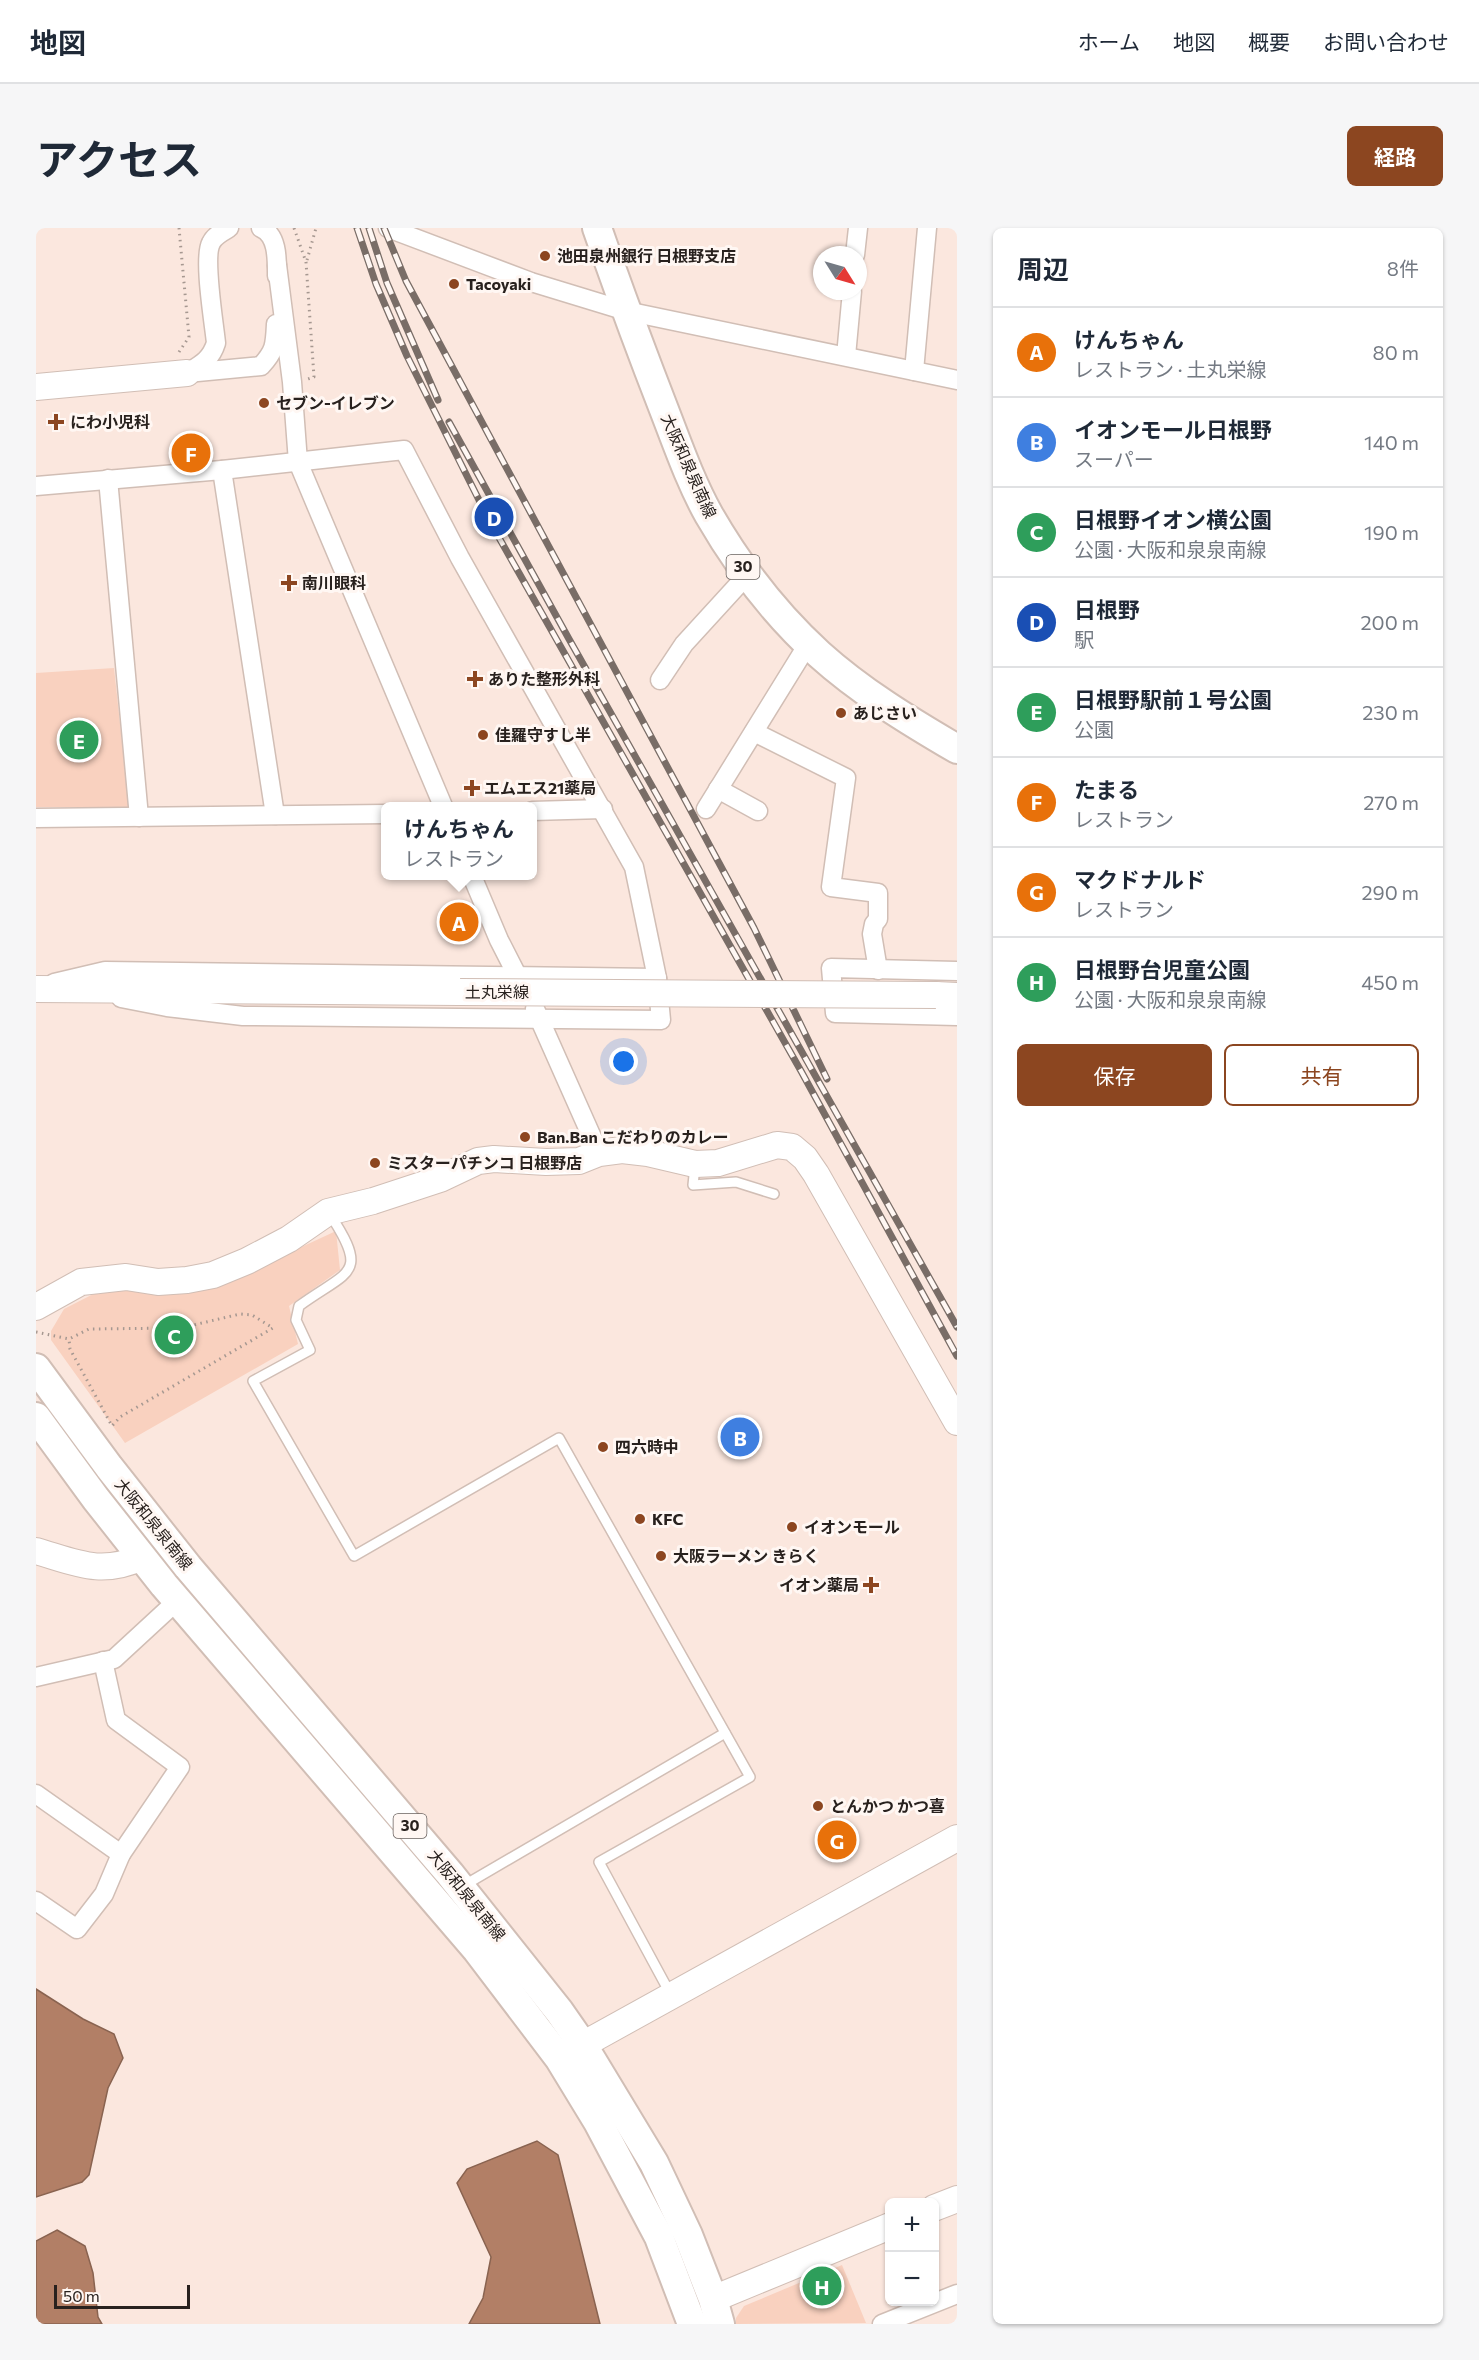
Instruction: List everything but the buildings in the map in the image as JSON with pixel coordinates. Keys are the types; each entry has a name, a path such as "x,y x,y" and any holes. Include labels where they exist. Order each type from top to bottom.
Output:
{"main road":[{"name":"大阪和泉泉南線","path":"597,228 626,311 694,485 708,514 747,574 808,644 889,707 957,749"},
{"name":"大阪和泉泉南線","path":"36,1368 109,1467 188,1567 514,1952 571,2051 598,2121 660,2237 692,2324"},
{"name":"大阪和泉泉南線","path":"36,1417 96,1499 178,1600 477,1950 571,2051 654,2163 687,2235 716,2312"}],"street":[{"path":"36,387 206,362 213,354 216,343 208,263 210,244 218,234 229,228"},
{"path":"261,228 267,231 274,244 292,382 298,462 441,802"},
{"path":"388,228 531,282 626,311 957,380"},
{"path":"856,246 858,228"},
{"path":"914,370 927,228"},
{"path":"180,367 261,366 272,355 275,347 277,266"},
{"path":"846,356 851,300"},
{"path":"216,343 223,352 234,358 250,359 272,355"},
{"path":"36,486 222,470 405,450 460,558 634,867 657,978 661,1020 243,1016 167,1007 74,990"},
{"path":"222,470 275,815"},
{"path":"108,479 139,817"},
{"path":"660,680 684,644 747,574"},
{"path":"706,809 808,644"},
{"path":"754,732 846,777 831,887 878,893 878,919 874,924 872,934 878,970"},
{"path":"718,789 758,811"},
{"path":"537,811 603,809"},
{"path":"36,818 381,814"},
{"path":"474,880 599,1153"},
{"path":"957,971 831,968 835,1013 957,1016"},
{"path":"36,989 105,971 657,978"},
{"name":"土丸栄線","path":"36,989 946,996"},
{"path":"36,1306 81,1282 126,1277 158,1282 213,1275 247,1261 289,1239 328,1212 373,1201 440,1179 478,1161 494,1159 579,1161 599,1153 622,1150 695,1164 718,1163 777,1145 792,1147 805,1158 851,1233 957,1422"},
{"path":"36,1551 81,1564 107,1568 124,1565 142,1557"},
{"path":"36,1677 114,1659 178,1600"},
{"path":"36,1901 77,1929 104,1894 121,1854 180,1767 116,1719 103,1661"},
{"path":"36,1794 121,1854"},
{"path":"571,2051 957,1838"},
{"path":"939,2206 957,2199"},
{"path":"716,2312 885,2228"},
{"path":"882,2324 944,2293"}],"lane":[{"path":"695,1164 693,1185 736,1182 774,1194"},
{"path":"328,1212 346,1238 351,1254 351,1267 339,1282 299,1306 296,1320 310,1350 253,1381 354,1556 559,1438 750,1777 599,1862 671,1995"},
{"path":"461,1887 725,1733"}],"path":[{"path":"179,228 189,337 180,367"},
{"path":"294,228 306,262 314,377 306,379"},
{"path":"306,262 316,228"},
{"path":"36,1332 69,1339 89,1329 182,1328 240,1314 252,1315 273,1328 120,1417 112,1426 70,1349 69,1339"}],"shaded area":[{"path":"114,668 129,807 36,807 36,673"},
{"path":"336,1231 340,1270 289,1306 298,1344 125,1443 51,1340 51,1331 64,1309 113,1284 224,1283"},
{"path":"36,1989 83,2019 114,2034 123,2058 108,2088 89,2175 82,2182 36,2197"},
{"path":"537,2141 558,2155 600,2324 469,2324 483,2298 491,2257 457,2183 467,2169"},
{"path":"57,2230 85,2246 93,2273 98,2317 102,2324 36,2324 36,2241"},
{"path":"842,2265 866,2323 736,2324 736,2318 744,2306"}],"railway":[{"path":"357,228 376,284 407,356 489,520 801,1071 957,1356"},
{"path":"369,228 387,283 438,400"},
{"path":"384,228 406,281 754,928 827,1079"},
{"path":"449,422 957,1327"}],"place":[{"name":"池田泉州銀行 日根野支店","path":"545,256"},
{"name":"Tacoyaki","path":"454,284"},
{"name":"セブン-イレブン","path":"264,403"},
{"name":"にわ小児科","path":"56,422"},
{"name":"たまる","path":"191,453"},
{"name":"日根野","path":"494,517"},
{"name":"南川眼科","path":"289,583"},
{"name":"ありた整形外科","path":"475,679"},
{"name":"あじさい","path":"841,713"},
{"name":"佳羅守すし半","path":"483,735"},
{"name":"日根野駅前１号公園","path":"79,740"},
{"name":"エムエス21薬局","path":"472,788"},
{"name":"けんちゃん","path":"459,922"},
{"name":"Ban.Ban こだわりのカレー","path":"525,1137"},
{"name":"ミスターパチンコ 日根野店","path":"375,1163"},
{"name":"日根野イオン横公園","path":"174,1335"},
{"name":"イオンモール日根野","path":"740,1437"},
{"name":"四六時中","path":"603,1447"},
{"name":"KFC","path":"640,1519"},
{"name":"イオンモール","path":"792,1527"},
{"name":"大阪ラーメン きらく","path":"661,1556"},
{"name":"イオン薬局","path":"871,1585"},
{"name":"とんかつ かつ喜","path":"818,1806"},
{"name":"マクドナルド","path":"837,1840"},
{"name":"日根野台児童公園","path":"822,2286"}]}
